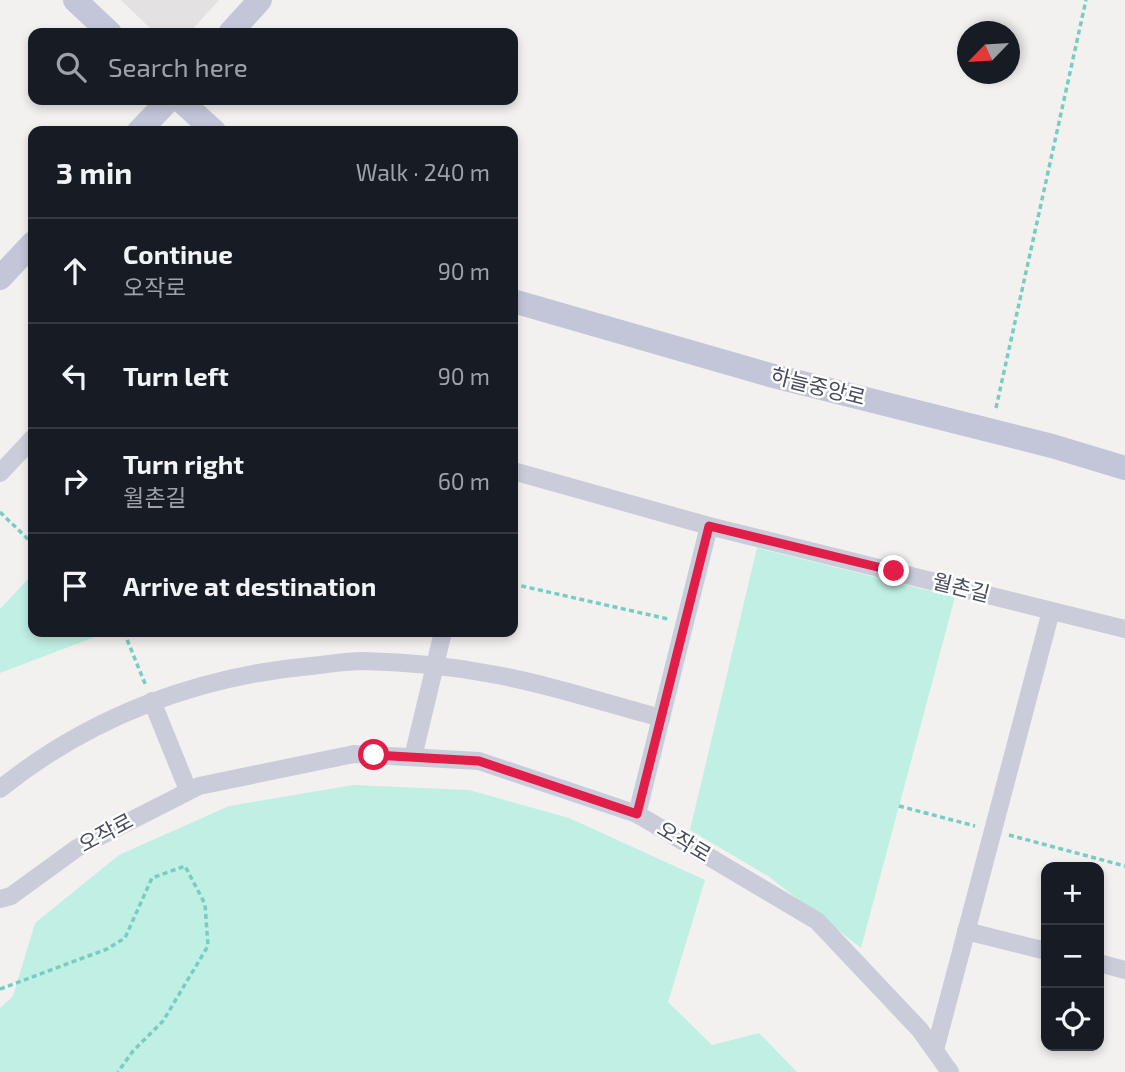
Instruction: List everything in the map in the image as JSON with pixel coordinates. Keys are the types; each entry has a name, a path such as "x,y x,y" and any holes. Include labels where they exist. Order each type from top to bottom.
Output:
{"street":[{"path":"75,0 105,28"},
{"path":"235,28 260,0"},
{"path":"144,126 164,105"},
{"path":"185,105 209,126"},
{"path":"0,278 28,248"},
{"name":"하늘중앙로","path":"518,302 770,375 991,430 1125,468"},
{"path":"0,472 28,443"},
{"name":"월촌길","path":"518,472 709,526 1125,629"},
{"path":"637,814 709,526"},
{"path":"935,1050 1051,611"},
{"path":"413,757 442,637"},
{"path":"0,789 19,773 118,715 186,689 290,668 362,661 434,666 492,674 548,687 660,719"},
{"path":"152,701 188,790"},
{"name":"오작로","path":"0,899 11,896 77,848 199,786 354,754 479,761 637,814 817,921 920,1030 950,1072"},
{"path":"966,931 1041,950"},
{"path":"1104,964 1125,970"}],"path":[{"path":"991,430 1086,0"},
{"path":"0,512 28,539"},
{"path":"518,585 673,620"},
{"path":"126,637 152,701"},
{"path":"0,989 107,949 125,938 152,878 185,866 205,904 208,946 163,1021 133,1051 118,1072"}],"shaded area":[{"path":"121,0 219,0 194,28 150,28"}],"green space":[{"path":"757,548 955,597 861,948 768,876 690,830"},
{"path":"28,579 28,637 95,637 0,673 0,609"},
{"path":"353,785 469,790 569,818 705,880 668,1002 712,1045 759,1033 797,1072 0,1072 0,1008 13,996 35,923 119,855 229,806"}],"route":[{"path":"374,755 479,761 637,814 709,526 894,571"}]}
